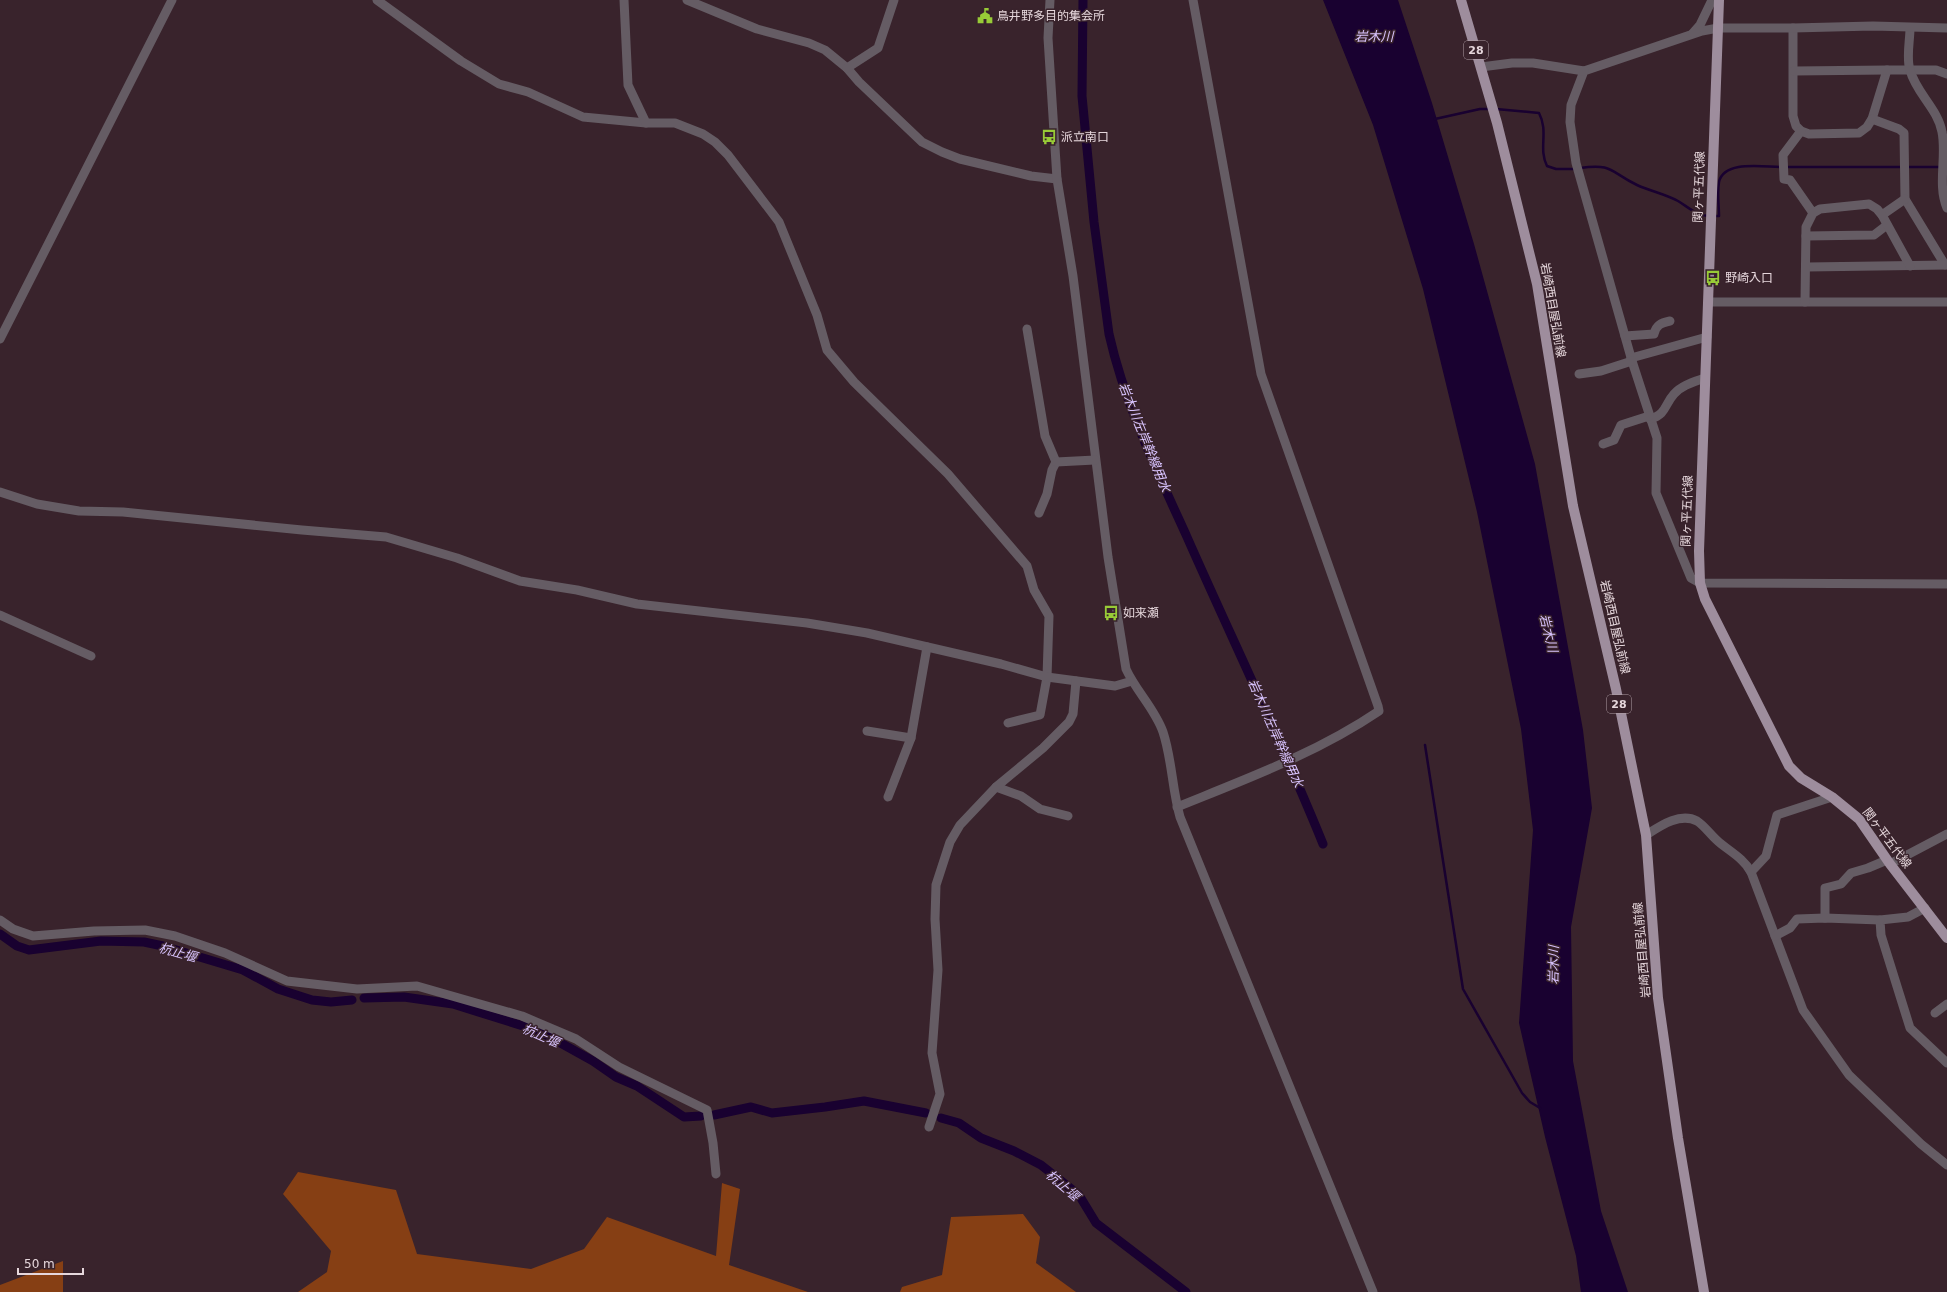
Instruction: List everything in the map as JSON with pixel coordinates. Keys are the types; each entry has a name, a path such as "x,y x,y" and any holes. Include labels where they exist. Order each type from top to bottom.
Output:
{"main road":[{"name":"岩崎西目屋弘前線","path":"1461,0 1497,123 1537,284 1573,506 1616,689 1646,835 1658,998 1678,1138 1704,1292"},
{"name":"関ヶ平五代線","path":"1719,0 1699,551 1700,583 1705,599 1788,766 1801,778 1832,797 1859,819 1888,862 1947,938"}],"street":[{"path":"0,339 172,0"},
{"path":"624,0 628,85 646,122"},
{"path":"687,0 757,29 809,43 825,50 847,68 859,82 922,142 935,149 960,159 1031,176 1057,179"},
{"path":"847,68 878,48 894,0"},
{"path":"1050,0 1048,38 1057,179 1073,276 1095,460 1121,646 1126,669 1132,681 1158,719 1163,733 1177,808 1372,1292"},
{"path":"1177,808 1282,764 1353,729 1379,711 1261,374 1193,0"},
{"path":"1692,34 1700,25 1712,0"},
{"path":"380,1 461,61 499,84 528,92 583,117 646,122 675,122 716,142 728,155 779,222 816,314 827,350 854,382 948,474 1027,566 1034,590 1049,616 1049,653 1047,677 1040,715 1008,724"},
{"path":"1481,67 1512,63 1533,63 1584,71 1692,34 1718,28 1874,26 1947,28"},
{"path":"1793,28 1793,116 1796,126 1801,131 1809,134 1860,133 1867,127 1872,118 1887,70"},
{"path":"1910,28 1909,70 1914,82 1939,120 1945,134 1943,195 1947,208"},
{"path":"1794,71 1936,70 1947,74"},
{"path":"1584,71 1571,105 1570,122 1576,163 1625,336 1657,438 1656,493 1691,578 1700,583 1947,584"},
{"path":"1872,118 1899,129 1904,134 1905,200 1946,265"},
{"path":"1801,131 1783,155 1784,180 1790,180 1813,213"},
{"path":"1882,215 1905,200"},
{"path":"1806,302 1806,236 1808,220 1813,213 1820,209 1862,203 1869,204 1877,209 1882,215 1910,266"},
{"path":"1806,236 1874,235 1887,225"},
{"path":"1807,267 1946,265"},
{"path":"1708,302 1947,302"},
{"path":"1625,336 1654,334 1655,328 1661,323 1670,321"},
{"path":"1027,329 1045,436 1056,462 1052,470 1047,494 1039,512"},
{"path":"1579,374 1601,371 1632,359 1707,336"},
{"path":"1603,444 1614,440 1621,424 1659,416 1672,396 1680,389 1705,378"},
{"path":"1056,462 1095,460"},
{"path":"0,492 37,504 79,511 123,512 386,537 457,558 520,581 577,590 637,604 807,623 867,633 1047,677 1115,686 1132,681"},
{"path":"0,615 91,656"},
{"path":"888,797 911,738 927,647"},
{"path":"929,1127 940,1094 932,1053 938,970 935,919 936,885 950,842 960,825 996,787 1043,748 1069,722 1073,714 1076,681"},
{"path":"867,731 911,738"},
{"path":"996,787 1021,796 1040,809 1068,816"},
{"path":"1751,872 1766,856 1777,815 1832,797"},
{"path":"1646,835 1668,822 1688,818 1698,822 1715,839 1746,864 1751,872 1803,1010 1849,1075 1921,1144 1947,1165"},
{"path":"1825,918 1825,888 1840,884 1851,873 1888,862 1947,834"},
{"path":"1775,936 1790,928 1797,919 1825,918 1880,920 1908,917 1925,908"},
{"path":"0,920 13,929 33,936 94,931 145,930 175,936 225,953 287,981 357,989 417,986 522,1016 576,1039 619,1067 707,1110 713,1143 716,1174"},
{"path":"1880,920 1881,936 1910,1028 1947,1063"},
{"path":"1935,1013 1947,1004"}],"shaded area":[{"path":"298,1172 396,1190 417,1254 531,1269 584,1249 607,1217 716,1256 722,1183 740,1189 729,1265 808,1292 298,1292 327,1272 331,1251 283,1194"},
{"path":"1023,1214 1040,1237 1036,1263 1076,1292 900,1292 902,1287 942,1275 951,1217"},
{"path":"63,1261 63,1292 0,1292 0,1285"}],"water":[{"name":"岩木川","path":"1323,0 1398,0 1432,103 1474,244 1535,464 1583,730 1592,808 1571,927 1573,1061 1601,1211 1628,1292 1581,1292 1576,1256 1545,1137 1519,1023 1533,830 1521,729 1477,512 1423,289 1373,125"}],"waterway":[{"name":"岩木川左岸幹線用水","path":"1083,0 1082,96 1094,222 1109,334 1116,360 1133,412 1153,462 1273,728 1323,844"},
{"path":"1435,119 1480,109 1491,109"},
{"path":"1496,109 1539,113 1542,120 1544,133 1543,153 1547,166 1556,169 1575,169"},
{"path":"1713,216 1719,216 1719,182 1722,175 1728,170 1745,166 1781,167"},
{"path":"1580,168 1599,167 1611,170 1637,185 1678,201 1696,212 1708,216"},
{"path":"1786,167 1903,167"},
{"path":"1908,167 1941,167"},
{"path":"1425,745 1463,989 1522,1093 1530,1102 1540,1108"},
{"name":"杭止堰","path":"0,934 17,946 29,950 101,941 144,942 163,946 243,970 278,989 312,1000 331,1002 352,1000"},
{"name":"杭止堰","path":"364,998 404,997 453,1004 539,1031 593,1061 616,1077 637,1086 684,1117 701,1116"},
{"name":"杭止堰","path":"714,1115 751,1107 772,1113 864,1101 926,1113"},
{"name":"杭止堰","path":"941,1118 959,1123 981,1138 1014,1151 1041,1165 1079,1195 1096,1223 1186,1292"}],"place":[{"name":"鳥井野多目的集会所","path":"985,16"},
{"name":"派立南口","path":"1049,137"},
{"name":"野崎入口","path":"1713,278"},
{"name":"如来瀬","path":"1111,613"}]}
